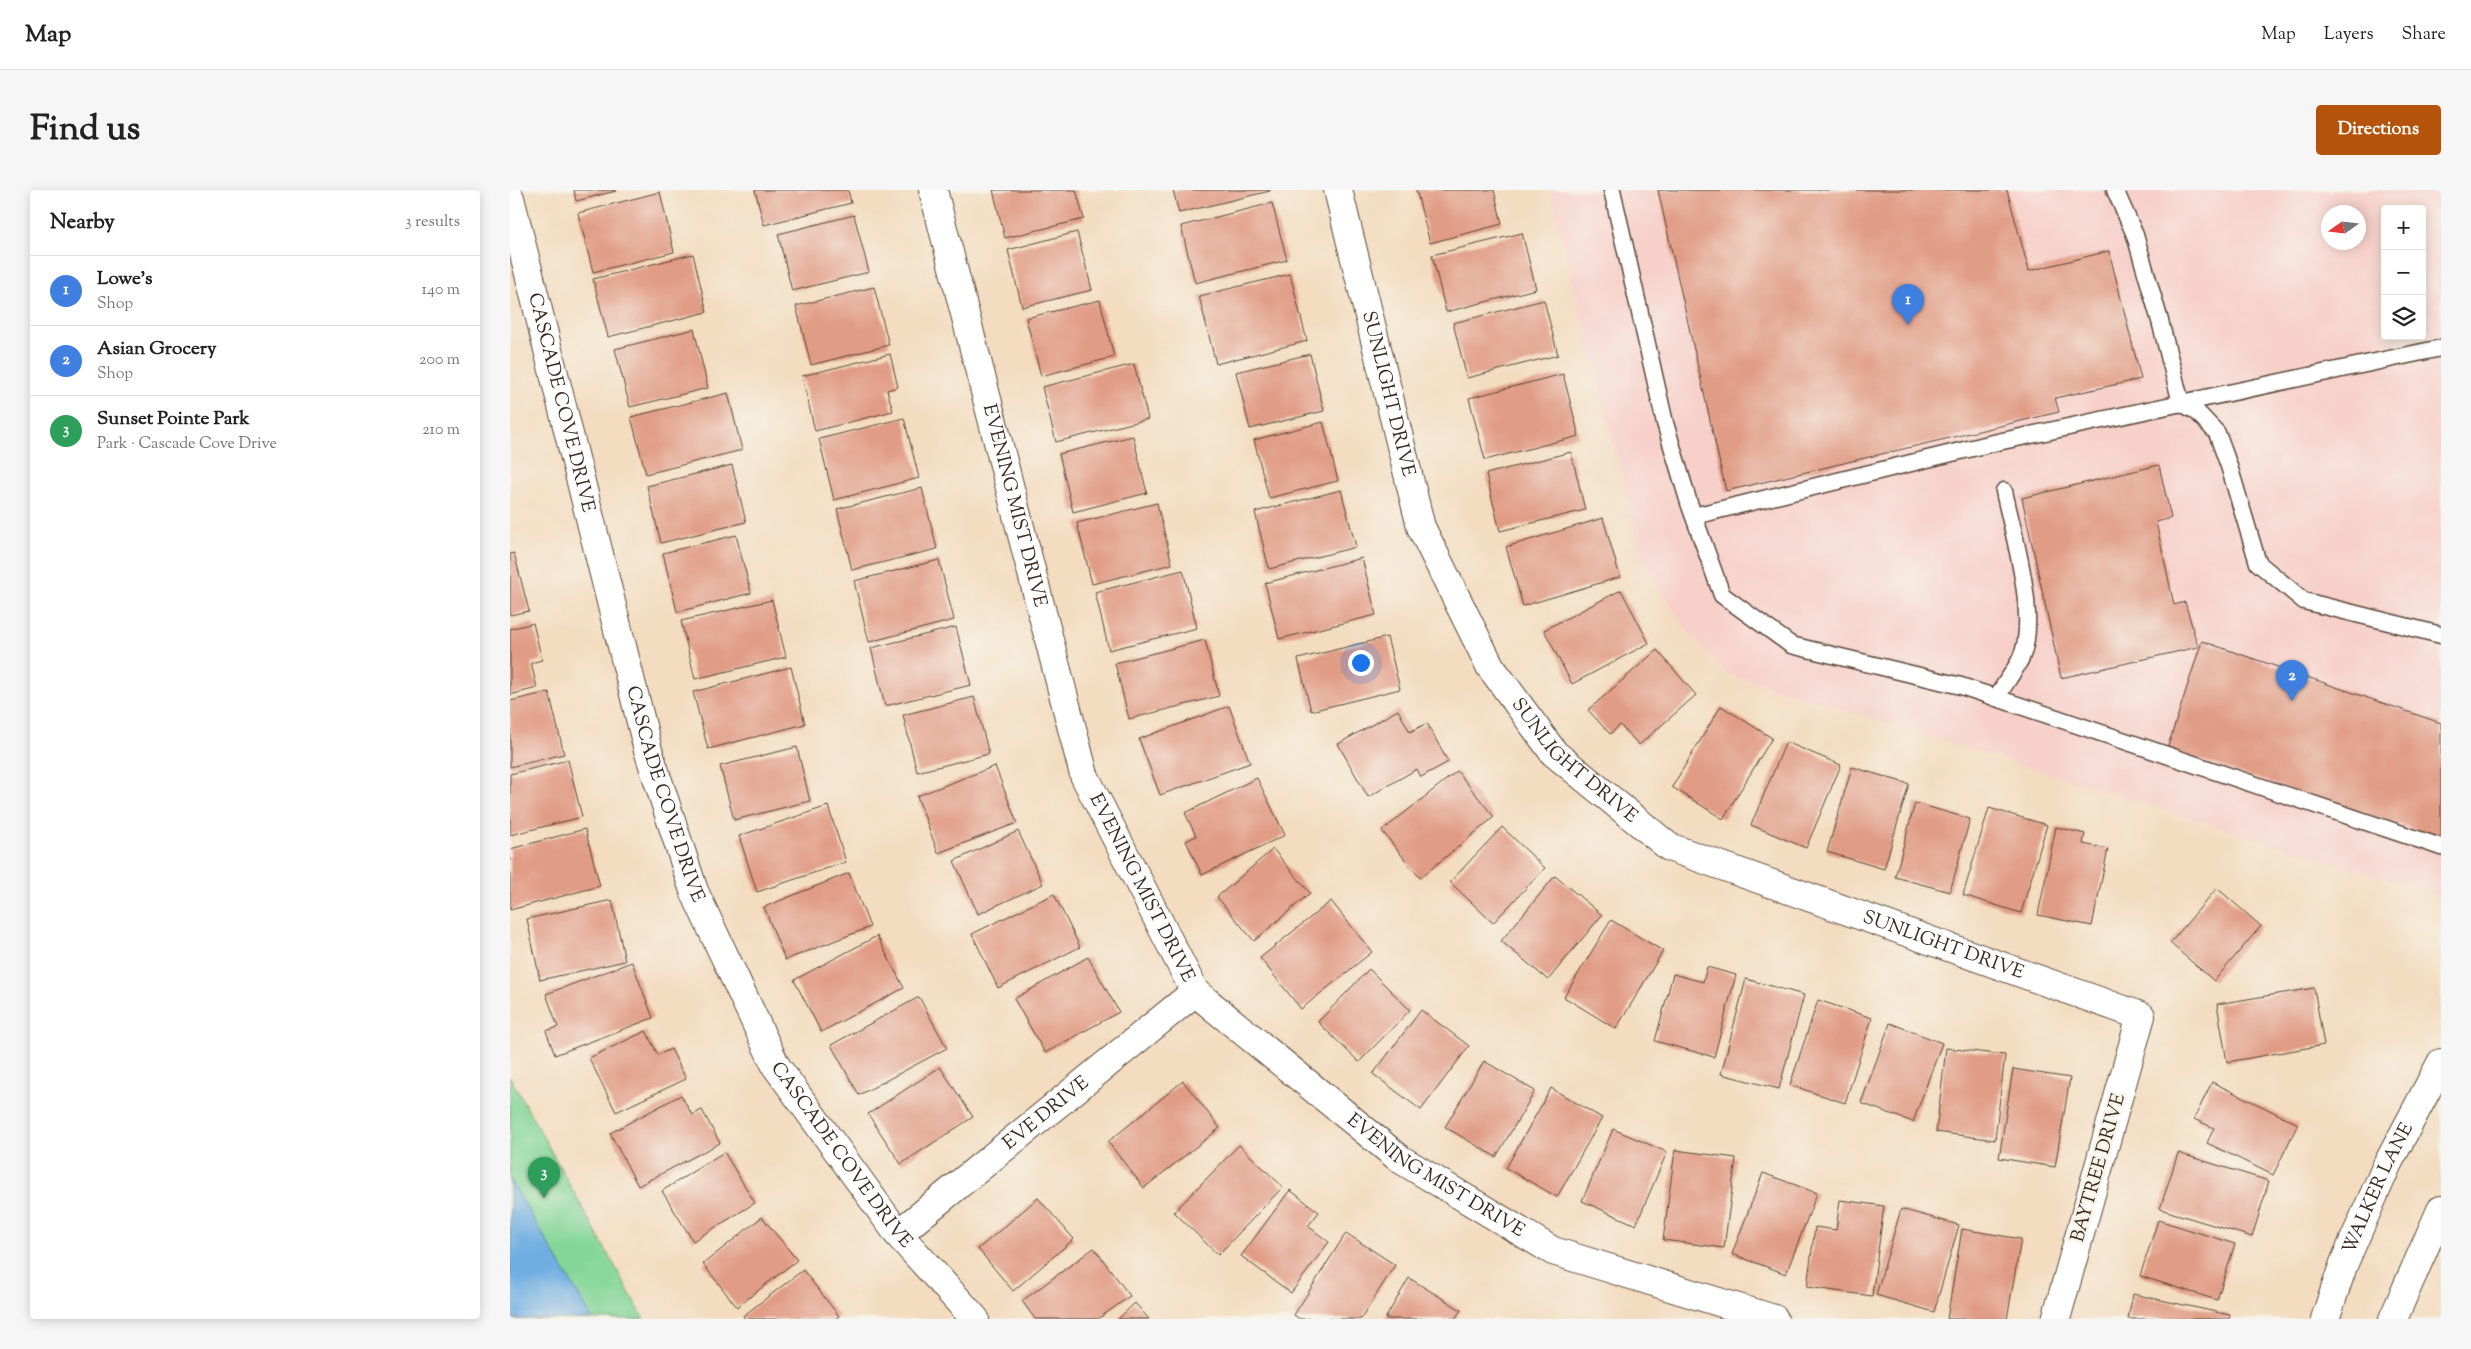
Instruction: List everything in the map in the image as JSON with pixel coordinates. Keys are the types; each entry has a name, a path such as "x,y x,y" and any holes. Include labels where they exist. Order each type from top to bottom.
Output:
{"street":[{"name":"EVENING MIST DRIVE","path":"933,190 1084,775 1195,992 1400,1159 1553,1250 1774,1319"},
{"name":"SUNLIGHT DRIVE","path":"1338,190 1421,527 1490,666 1554,753 1669,847 2141,1016"},
{"name":"CASCADE COVE DRIVE","path":"510,198 648,750 694,891 776,1066 898,1234 975,1319"},
{"name":"EVE DRIVE","path":"898,1234 1195,992"},
{"name":"BAYTREE DRIVE","path":"2056,1319 2141,1016"},
{"name":"WALKER LANE","path":"2325,1319 2344,1263 2387,1164 2441,1063"},
{"path":"2393,1319 2441,1210"}],"lane":[{"path":"1612,190 1665,423 1694,516 1722,595 1791,644 1961,686 2441,847"},
{"path":"2115,190 2135,236 2160,320 2181,403 2196,412 2217,433 2229,466 2258,563 2304,600 2441,635"},
{"path":"1694,516 1993,443 2441,348"},
{"path":"1996,698 2021,657 2028,625 2021,575 2004,491"}],"shaded area":[{"path":"1550,190 2441,190 2441,896 1727,673 1685,628 1642,558"}],"green space":[{"path":"510,1077 644,1319 510,1319"}],"water":[{"path":"510,1179 593,1319 510,1319"}],"building":[{"path":"574,190 616,190 616,191 576,201"},
{"path":"755,190 848,190 851,203 764,225"},
{"path":"993,190 1076,190 1084,219 1005,238"},
{"path":"1173,190 1270,190 1270,191 1179,213"},
{"path":"1416,190 1494,190 1502,224 1430,243"},
{"path":"1658,190 2007,190 2029,271 2109,251 2141,379 2055,398 2059,412 1726,491"},
{"path":"660,192 674,252 593,272 578,213"},
{"path":"1272,203 1287,260 1195,283 1181,226"},
{"path":"854,215 869,272 792,291 778,234"},
{"path":"1077,232 1092,290 1022,307 1008,250"},
{"path":"1522,233 1536,289 1446,312 1432,255"},
{"path":"693,254 707,312 608,337 593,279"},
{"path":"1290,274 1307,341 1216,364 1199,296"},
{"path":"874,287 889,345 811,365 796,306"},
{"path":"1100,300 1114,357 1041,376 1026,318"},
{"path":"1544,300 1558,355 1467,378 1453,323"},
{"path":"694,329 708,388 630,407 615,349"},
{"path":"890,354 898,387 887,390 893,411 815,431 802,376"},
{"path":"1310,354 1324,411 1250,429 1236,372"},
{"path":"1134,364 1148,419 1056,442 1042,387"},
{"path":"1563,374 1579,436 1485,460 1469,398"},
{"path":"728,393 742,450 646,474 631,417"},
{"path":"904,418 919,478 834,500 819,439"},
{"path":"1323,422 1338,481 1269,498 1254,440"},
{"path":"1133,436 1147,493 1073,512 1059,454"},
{"path":"1571,452 1585,510 1500,531 1486,474"},
{"path":"732,465 746,522 661,543 647,486"},
{"path":"2159,465 2171,518 2156,522 2174,605 2185,602 2198,647 2061,678 2022,498"},
{"path":"922,488 937,549 852,570 837,509"},
{"path":"1341,490 1356,547 1269,569 1255,512"},
{"path":"1157,503 1172,564 1092,584 1077,523"},
{"path":"1603,518 1620,577 1523,606 1506,547"},
{"path":"736,535 751,593 677,612 663,553"},
{"path":"514,553 529,611 510,615 510,554"},
{"path":"1362,558 1376,615 1279,639 1265,583"},
{"path":"939,560 954,620 869,642 854,581"},
{"path":"1183,570 1197,628 1109,650 1095,592"},
{"path":"1621,590 1649,643 1572,684 1544,630"},
{"path":"772,600 786,657 695,679 681,621"},
{"path":"533,623 542,660 531,663 537,688 510,695 510,629"},
{"path":"956,627 971,685 885,706 871,648"},
{"path":"1387,637 1400,689 1311,711 1298,659"},
{"path":"1205,640 1219,696 1129,719 1115,663"},
{"path":"2202,641 2441,723 2441,838 2167,749"},
{"path":"1657,650 1696,695 1639,745 1620,725 1610,734 1588,710"},
{"path":"791,667 805,724 708,749 693,692"},
{"path":"549,692 564,754 510,767 510,701"},
{"path":"974,697 989,754 917,772 903,715"},
{"path":"1229,706 1250,763 1160,795 1139,739"},
{"path":"1721,706 1772,738 1723,819 1672,787"},
{"path":"1398,710 1410,732 1427,723 1448,762 1421,777 1417,769 1368,797 1338,744"},
{"path":"1786,742 1841,765 1806,848 1751,825"},
{"path":"797,747 810,801 734,820 720,766"},
{"path":"568,760 582,817 510,835 510,774"},
{"path":"995,766 1017,823 938,853 917,796"},
{"path":"1852,767 1909,784 1884,869 1827,852"},
{"path":"1457,771 1494,817 1420,878 1382,831"},
{"path":"1257,778 1285,835 1202,875 1186,841 1196,836 1185,813"},
{"path":"1915,803 1970,819 1950,892 1895,877"},
{"path":"828,806 846,862 757,892 739,836"},
{"path":"1989,808 2047,825 2021,913 1963,895"},
{"path":"1502,827 1545,868 1493,923 1450,882"},
{"path":"2056,827 2085,834 2083,844 2108,849 2092,926 2038,915"},
{"path":"585,829 600,886 510,910 510,849"},
{"path":"1018,831 1043,884 978,914 954,861"},
{"path":"1273,849 1310,893 1254,941 1217,897"},
{"path":"849,873 870,927 785,960 764,907"},
{"path":"1555,876 1602,915 1548,980 1501,941"},
{"path":"2217,888 2261,926 2214,981 2170,943"},
{"path":"1054,894 1080,947 998,988 972,934"},
{"path":"612,900 625,961 540,980 527,919"},
{"path":"1331,901 1372,952 1301,1009 1260,958"},
{"path":"1611,920 1663,951 1616,1029 1564,997"},
{"path":"877,936 904,988 821,1032 794,980"},
{"path":"1088,957 1119,1012 1045,1053 1014,999"},
{"path":"632,962 653,1018 555,1055 546,1031 558,1027 546,994"},
{"path":"1707,967 1736,975 1714,1057 1655,1041 1673,974 1703,982"},
{"path":"1369,969 1410,1010 1359,1062 1318,1022"},
{"path":"1746,979 1804,995 1779,1089 1721,1074"},
{"path":"2314,988 2324,1045 2227,1062 2217,1004"},
{"path":"919,997 947,1048 859,1095 831,1045"},
{"path":"1818,1000 1872,1018 1845,1103 1790,1085"},
{"path":"1421,1010 1469,1046 1421,1110 1373,1074"},
{"path":"1890,1023 1942,1043 1913,1122 1861,1103"},
{"path":"646,1031 658,1055 671,1049 686,1079 616,1112 589,1058"},
{"path":"1946,1048 2005,1055 1995,1140 1936,1132"},
{"path":"1484,1061 1535,1091 1496,1157 1445,1127"},
{"path":"940,1067 973,1117 901,1164 868,1114"},
{"path":"2013,1069 2070,1078 2055,1167 1999,1158"},
{"path":"1183,1081 1220,1128 1144,1188 1108,1142"},
{"path":"2212,1082 2298,1124 2273,1175 2207,1143 2214,1128 2194,1119"},
{"path":"1551,1088 1602,1118 1557,1197 1506,1168"},
{"path":"681,1095 692,1115 702,1110 720,1143 638,1186 610,1133"},
{"path":"1613,1129 1667,1152 1636,1225 1582,1201"},
{"path":"1239,1145 1283,1187 1218,1255 1174,1212"},
{"path":"1675,1150 1736,1158 1724,1248 1663,1240"},
{"path":"724,1152 755,1203 693,1241 662,1191"},
{"path":"2178,1153 2269,1181 2252,1237 2160,1209"},
{"path":"1763,1173 1817,1193 1786,1274 1732,1254"},
{"path":"1290,1190 1319,1212 1308,1226 1329,1242 1291,1293 1241,1256"},
{"path":"1038,1198 1074,1239 1013,1291 978,1249"},
{"path":"1840,1200 1884,1206 1872,1296 1807,1287 1815,1227 1836,1230"},
{"path":"1901,1209 1959,1225 1934,1312 1876,1295"},
{"path":"762,1217 797,1260 737,1307 703,1264"},
{"path":"2158,1220 2235,1244 2217,1300 2140,1276"},
{"path":"1962,1229 2021,1239 2007,1319 1947,1319"},
{"path":"1346,1233 1395,1265 1361,1319 1300,1319 1294,1315"},
{"path":"1094,1248 1130,1296 1098,1319 1035,1319 1022,1301"},
{"path":"803,1270 839,1316 835,1319 745,1319 743,1316"},
{"path":"1409,1278 1461,1310 1455,1319 1385,1319"},
{"path":"2133,1294 2230,1315 2229,1319 2128,1319"},
{"path":"1135,1303 1149,1319 1118,1319"}],"place":[{"name":"Lowe's","path":"1908,325"},
{"name":"Asian Grocery","path":"2292,701"},
{"name":"Sunset Pointe Park","path":"544,1198"}]}
